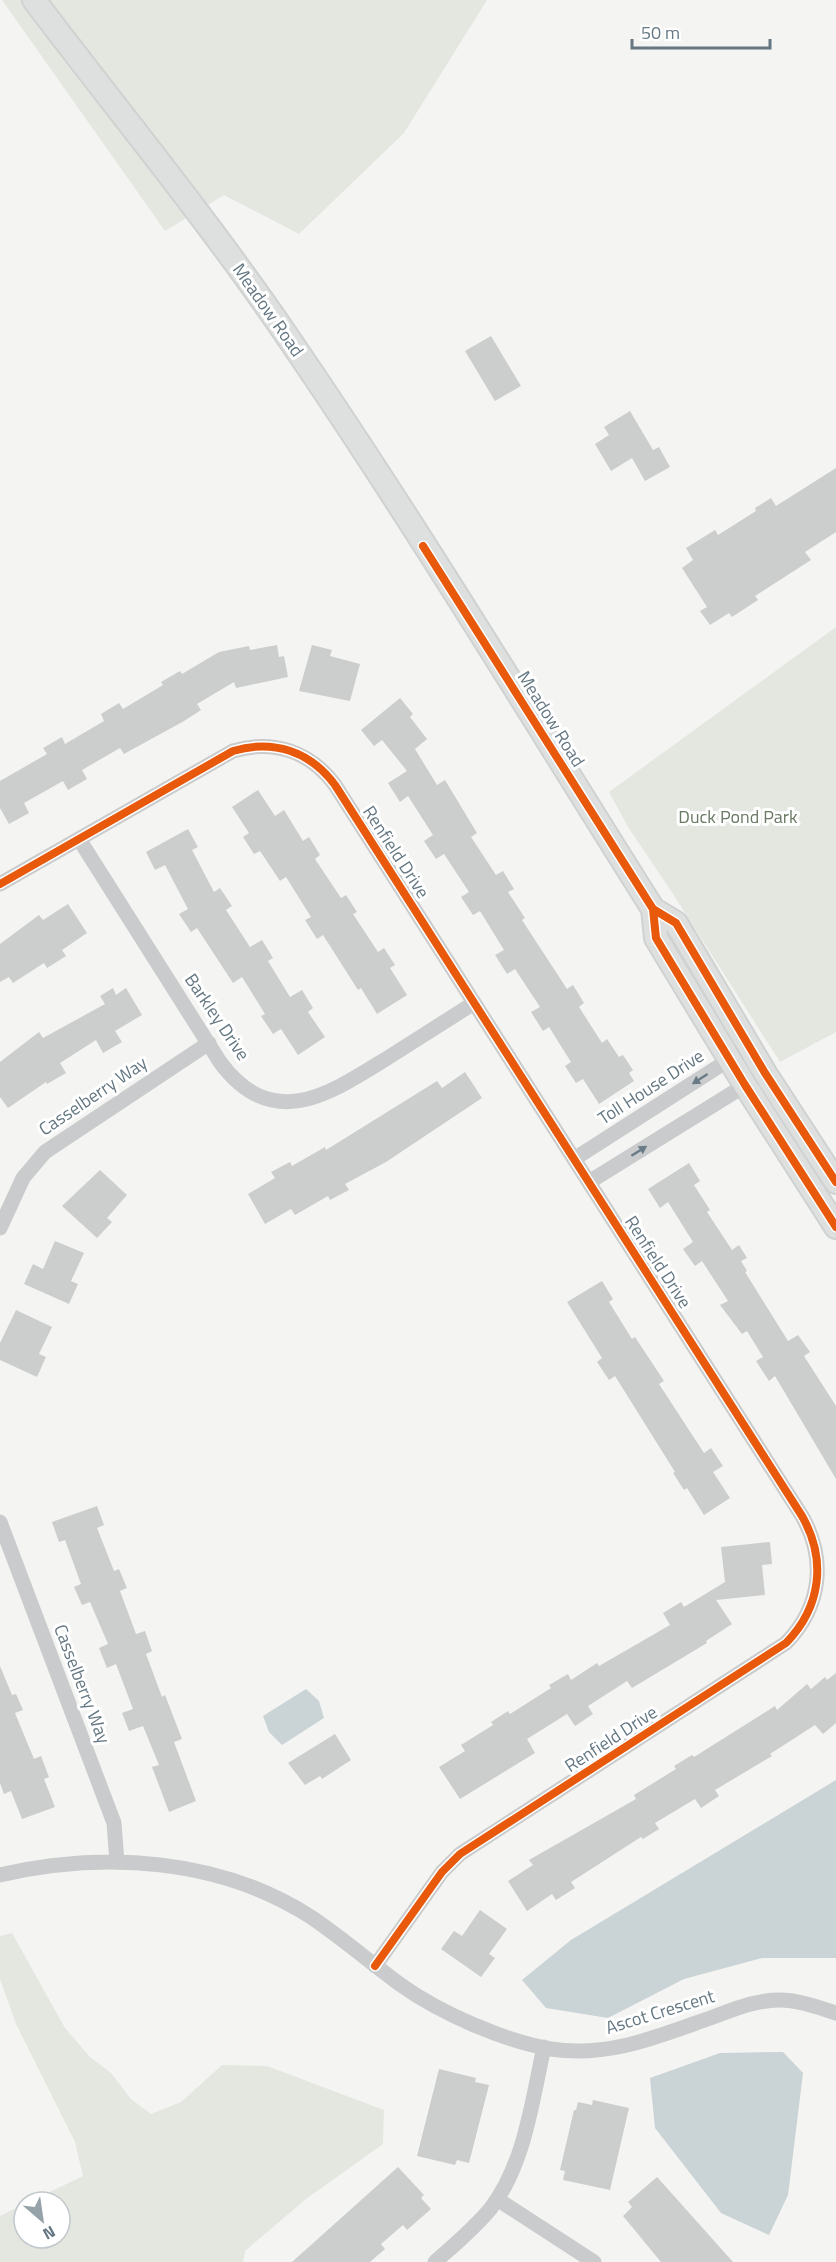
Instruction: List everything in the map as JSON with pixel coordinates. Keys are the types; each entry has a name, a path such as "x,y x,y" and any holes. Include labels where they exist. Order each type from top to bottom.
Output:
{"street":[{"name":"Meadow Road","path":"34,0 286,334 362,449 653,909 676,923 765,1073 836,1182"},
{"name":"Renfield Drive","path":"0,885 233,751 269,746 297,753 316,764 335,785 807,1524 817,1557 816,1591 802,1623 779,1648 456,1857 445,1868 375,1966"},
{"name":"Barkley Drive","path":"79,839 209,1043 230,1073 246,1088 281,1101 303,1101 338,1088 474,1003"},
{"name":"Meadow Road","path":"653,909 656,938 729,1060 836,1227"},
{"name":"Casselberry Way","path":"0,1228 23,1178 45,1152 209,1043"},
{"name":"Toll House Drive","path":"574,1159 749,1047"},
{"path":"589,1182 765,1073"},
{"name":"Casselberry Way","path":"0,1522 114,1823 117,1862"},
{"name":"Ascot Crescent","path":"0,1875 60,1864 117,1862 189,1869 263,1893 310,1917 404,1987 453,2014 503,2035 544,2047 589,2052 628,2046 746,2005 765,2001 804,2003 836,2013"},
{"path":"435,2262 478,2222 497,2199 519,2152 544,2047"},
{"path":"497,2199 594,2262"}],"green space":[{"path":"2,0 487,0 404,133 299,234 224,195 165,231"},
{"name":"Duck Pond Park","path":"836,627 836,1032 780,1062 628,827 609,792"},
{"path":"12,1933 65,2028 90,2057 111,2073 131,2099 151,2114 181,2102 222,2065 267,2066 384,2110 383,2144 306,2199 245,2251 243,2262 0,2262 0,2216 12,2210 12,2250 72,2250 72,2190 54,2190 83,2176 75,2142 16,2024 0,1979 0,1936"}],"shaded area":[{"path":"306,1689 319,1701 324,1718 282,1745 269,1732 263,1716"},
{"path":"836,1780 836,1958 762,1958 684,1979 608,2018 546,2008 522,1980 571,1940"},
{"path":"783,2052 803,2073 788,2195 769,2235 721,2213 655,2128 650,2078 720,2053"}],"building":[{"path":"491,336 521,386 495,401 465,351"},
{"path":"630,411 653,450 659,447 670,467 645,481 632,458 611,471 595,444 609,435 604,427"},
{"path":"836,468 836,532 805,552 811,560 755,596 758,600 732,617 729,613 710,625 700,611 707,607 682,568 693,560 686,548 715,530 718,535 756,511 755,508 771,498 776,506"},
{"path":"277,645 279,657 284,656 288,677 236,688 234,682 197,704 201,710 184,721 124,754 120,748 82,770 87,779 68,790 63,781 24,803 29,813 9,824 0,808 0,781 47,754 43,748 62,737 65,744 104,721 101,714 119,703 123,709 163,685 161,682 180,671 182,674 219,652 249,646 250,650"},
{"path":"312,645 332,650 330,656 360,664 350,701 299,691"},
{"path":"400,698 413,714 410,717 427,739 415,749 437,785 445,780 477,833 471,837 496,875 503,871 514,889 508,892 525,918 522,920 567,989 573,985 584,1003 579,1007 602,1043 607,1039 619,1057 623,1055 633,1070 629,1073 634,1081 599,1104 583,1079 576,1083 565,1066 571,1062 549,1027 543,1031 531,1012 540,1007 515,969 507,974 495,955 504,950 480,911 473,915 461,897 469,892 444,854 436,859 424,841 433,835 408,796 400,802 388,783 407,771 382,740 374,746 361,730"},
{"path":"258,790 275,816 284,810 303,841 309,837 320,855 315,859 341,898 346,895 357,912 353,914 378,952 384,948 395,965 390,968 407,995 377,1014 361,988 358,990 323,935 317,939 305,920 311,917 286,877 280,881 260,851 254,854 243,837 249,833 232,807"},
{"path":"188,829 198,847 192,850 214,892 220,888 232,906 226,910 250,947 262,940 273,958 268,961 290,997 302,990 313,1008 308,1012 325,1037 298,1055 281,1029 273,1034 261,1016 265,1014 242,977 233,983 197,928 191,932 179,914 188,909 165,865 155,870 146,852"},
{"path":"68,904 87,933 62,950 66,956 47,968 44,963 13,983 9,977 0,982 0,944 39,915 43,920"},
{"path":"113,988 116,995 126,988 142,1015 115,1031 122,1042 103,1053 96,1040 60,1063 66,1073 47,1084 46,1082 8,1108 0,1097 0,1062 39,1032 43,1038 105,1004 100,996"},
{"path":"465,1072 482,1098 386,1162 345,1184 349,1190 330,1200 328,1196 295,1215 291,1209 265,1224 248,1194 275,1178 271,1172 290,1162 292,1166 325,1147 326,1150 437,1081 442,1088"},
{"path":"689,1163 700,1181 694,1185 710,1210 707,1212 732,1250 739,1245 747,1258 741,1261 747,1271 745,1272 788,1341 798,1335 810,1352 804,1356 836,1406 836,1479 775,1376 769,1381 756,1361 763,1357 747,1331 742,1334 720,1305 728,1301 702,1261 695,1266 683,1249 693,1242 668,1202 660,1208 648,1189"},
{"path":"100,1170 127,1195 107,1218 112,1222 97,1238 62,1206"},
{"path":"55,1241 84,1253 71,1281 78,1284 69,1304 24,1284 33,1264 43,1269"},
{"path":"602,1281 613,1299 609,1302 632,1339 635,1337 664,1381 659,1384 704,1453 711,1448 723,1466 713,1472 730,1498 704,1515 687,1488 684,1490 673,1473 675,1472 615,1376 609,1380 597,1362 602,1358 567,1302"},
{"path":"16,1310 52,1327 39,1354 46,1357 37,1377 0,1360 0,1343"},
{"path":"97,1506 104,1525 97,1528 114,1571 119,1569 127,1588 120,1591 136,1634 145,1631 152,1651 146,1654 162,1697 165,1695 182,1739 174,1742 196,1801 169,1812 152,1767 159,1765 143,1726 129,1731 122,1713 133,1709 116,1664 107,1668 99,1648 108,1644 90,1602 82,1605 74,1587 81,1584 65,1540 59,1542 52,1522"},
{"path":"770,1542 772,1564 762,1565 765,1595 716,1600 732,1624 706,1641 707,1643 632,1688 627,1681 588,1706 593,1714 575,1726 567,1714 527,1739 535,1753 460,1799 439,1767 465,1751 461,1745 493,1725 491,1722 508,1711 510,1714 551,1688 549,1685 568,1674 571,1680 597,1663 599,1666 670,1625 663,1613 681,1602 684,1607 725,1582 721,1547"},
{"path":"0,1666 12,1695 16,1694 23,1710 15,1713 34,1759 41,1756 49,1777 44,1779 55,1807 22,1819 11,1791 4,1794 0,1783"},
{"path":"836,1673 836,1723 823,1734 815,1725 770,1754 772,1756 715,1790 719,1796 701,1808 695,1799 655,1823 659,1829 643,1839 641,1837 571,1882 575,1888 556,1900 552,1894 527,1911 508,1881 533,1865 529,1860 636,1799 634,1795 676,1769 674,1766 692,1755 694,1757 775,1706 777,1710 807,1684 811,1689 825,1677 827,1680"},
{"path":"335,1734 351,1760 322,1779 320,1776 305,1785 288,1763"},
{"path":"480,1910 507,1929 489,1954 495,1958 481,1977 441,1949 454,1931 462,1936"},
{"path":"439,2069 476,2078 475,2082 489,2085 469,2163 457,2160 455,2165 417,2156"},
{"path":"593,2100 629,2108 610,2190 563,2180 565,2171 560,2170 574,2110 578,2102 592,2105"},
{"path":"398,2167 424,2195 421,2198 431,2209 407,2230 403,2225 381,2244 385,2249 370,2262 292,2262"},
{"path":"657,2177 733,2262 661,2262 623,2216 632,2207 628,2202"}],"cycle path":[{"path":"423,546 653,909 676,923 765,1073 836,1182"},
{"path":"0,884 233,751 262,746 276,748 302,756 314,764 335,785 802,1516 810,1533 817,1566 813,1599 798,1629 786,1643 460,1854 442,1872 375,1966"},
{"path":"653,909 656,938 745,1085 836,1227"}]}
